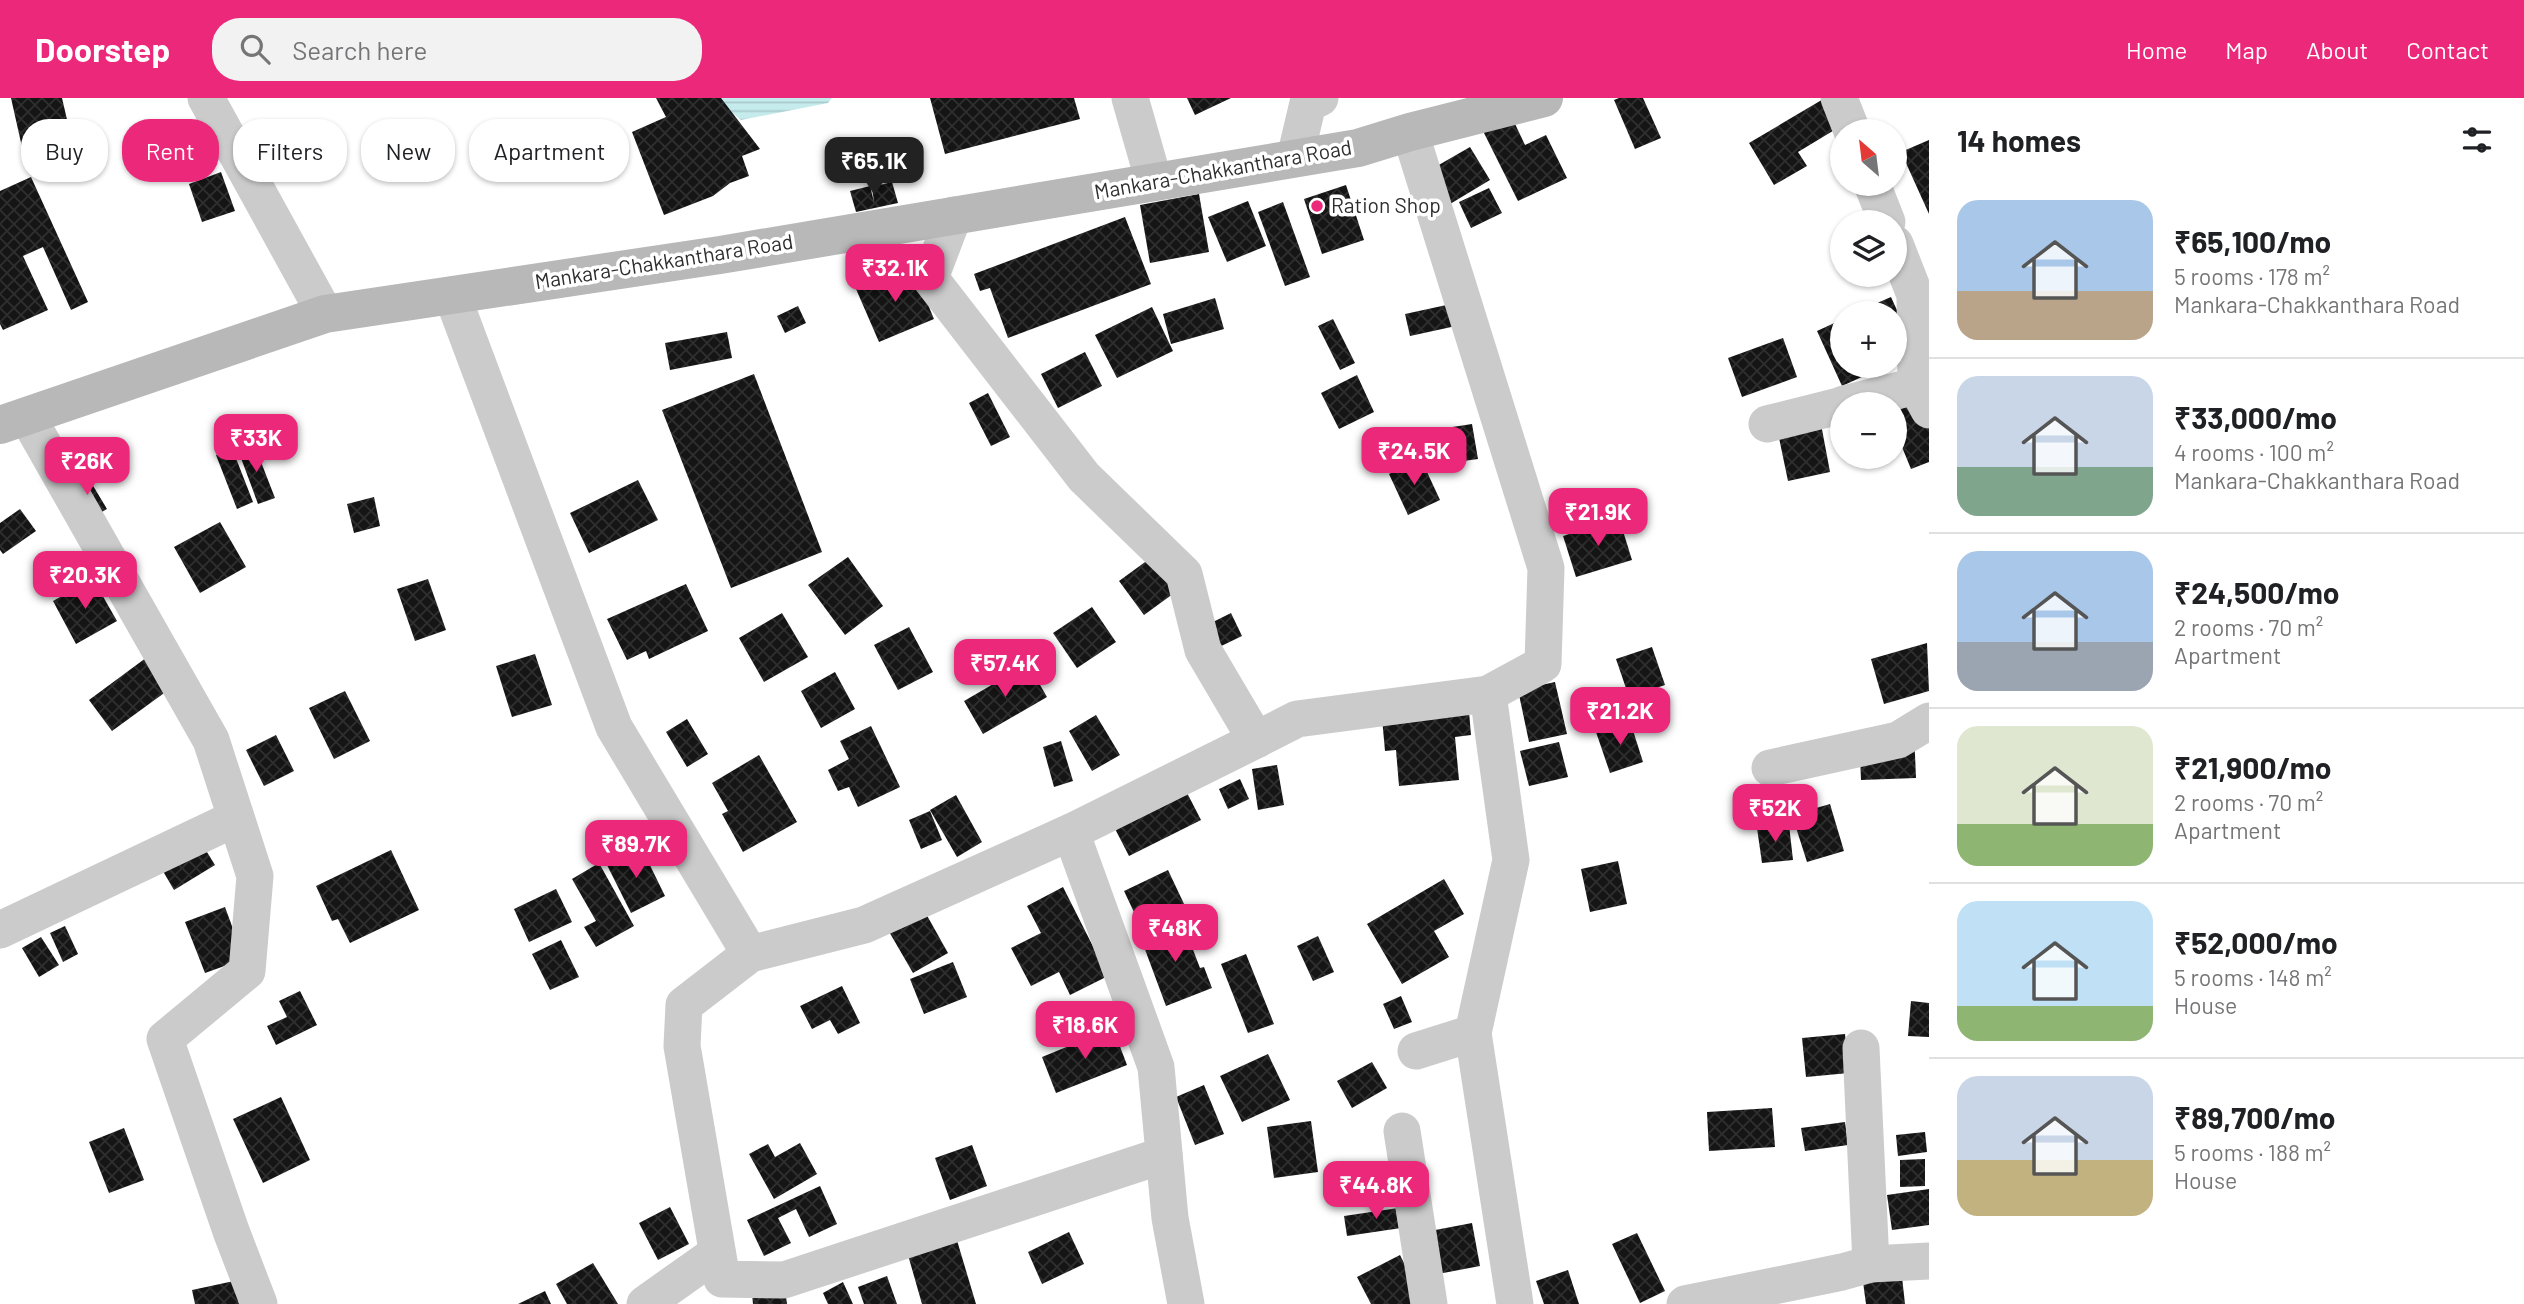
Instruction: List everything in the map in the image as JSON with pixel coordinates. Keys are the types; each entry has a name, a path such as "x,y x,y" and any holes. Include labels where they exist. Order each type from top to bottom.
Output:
{"main road":[{"name":"Mankara-Chakkanthara Road","path":"13,421 326,314 720,254 1358,148 1544,98"}],"street":[{"path":"206,98 326,314"},
{"path":"1130,98 1154,182"},
{"path":"1295,158 1308,103 1320,98"},
{"path":"1839,98 1847,119"},
{"path":"1164,1155 784,1280 722,1279 682,1046 684,1005 750,954 864,925 1070,832 1297,719 1488,694 1543,664 1546,568 1410,132"},
{"path":"954,215 930,278 1084,477 1184,574 1203,650 1256,740"},
{"path":"1907,266 1922,293 1923,398"},
{"path":"452,295 614,727 750,954"},
{"path":"1767,424 1830,407"},
{"path":"13,421 211,740 255,876 247,971 165,1039 259,1304"},
{"path":"1488,694 1511,860 1473,1032 1514,1304"},
{"path":"1770,768 1898,740 1929,721"},
{"path":"0,930 236,818"},
{"path":"1070,832 1156,1067 1170,1218 1186,1304"},
{"path":"1416,1051 1473,1032"},
{"path":"1861,1048 1871,1264"},
{"path":"1402,1131 1429,1304"},
{"path":"645,1304 717,1253"},
{"path":"717,1253 722,1304"},
{"path":"1685,1304 1871,1264 1929,1261"}],"water":[{"path":"715,98 832,98 828,103 741,120"}],"building":[{"path":"11,98 62,98 67,119 21,119 21,143"},
{"path":"656,98 721,98 760,149 742,156 749,176 730,183 713,196 664,215 632,132 666,117"},
{"path":"930,98 1074,98 1080,119 945,154"},
{"path":"1187,98 1231,98 1195,115"},
{"path":"1643,98 1661,138 1635,149 1614,100"},
{"path":"1825,98 1843,119 1830,119 1830,133 1798,152 1807,166 1774,185 1749,143"},
{"path":"1508,109 1525,145 1546,135 1567,178 1518,201 1479,123"},
{"path":"1929,140 1929,214 1908,168 1908,149"},
{"path":"1470,147 1490,180 1450,204 1430,170"},
{"path":"221,172 235,211 202,222 189,184 219,182"},
{"path":"21,182 33,182 88,302 71,310 43,247 23,256 48,310 3,330 0,324 0,191"},
{"path":"892,182 898,203 856,212 850,191 870,186 874,202 872,187"},
{"path":"1346,185 1364,240 1322,254 1304,199"},
{"path":"1489,188 1502,213 1471,228 1459,202"},
{"path":"1199,194 1209,252 1150,263 1140,205"},
{"path":"1248,201 1266,246 1227,262 1208,217"},
{"path":"1283,202 1310,277 1285,286 1258,212"},
{"path":"1125,217 1151,284 1008,338 990,288 980,291 974,274"},
{"path":"912,266 934,319 879,342 856,289"},
{"path":"1215,298 1224,329 1171,344 1163,314"},
{"path":"1451,304 1456,326 1410,336 1405,314"},
{"path":"798,306 806,323 785,333 777,316"},
{"path":"1152,307 1173,351 1117,378 1095,335"},
{"path":"1333,319 1355,363 1340,370 1318,326"},
{"path":"1830,325 1830,360 1817,331"},
{"path":"727,332 732,358 670,370 665,343"},
{"path":"1783,338 1797,377 1742,397 1728,358"},
{"path":"1085,352 1102,386 1058,408 1041,374"},
{"path":"754,374 822,552 731,588 662,410"},
{"path":"1357,375 1374,412 1339,429 1321,393"},
{"path":"1838,378 1860,378 1842,386"},
{"path":"988,393 1010,437 991,446 969,403"},
{"path":"1923,400 1929,414 1929,462 1911,469 1907,459 1907,406"},
{"path":"1472,424 1478,459 1435,465 1431,437 1447,434 1446,428"},
{"path":"1821,424 1830,472 1788,481 1778,433"},
{"path":"254,444 275,498 258,504 238,450"},
{"path":"232,448 253,502 237,509 216,455"},
{"path":"1421,459 1440,500 1408,515 1389,474"},
{"path":"86,474 107,509 88,520 67,485"},
{"path":"638,480 658,520 589,553 570,513"},
{"path":"374,497 380,526 354,533 347,504"},
{"path":"20,509 36,531 3,554 0,550 0,523"},
{"path":"1619,518 1632,560 1576,577 1563,536"},
{"path":"220,522 246,567 200,593 174,547"},
{"path":"1163,549 1188,583 1144,615 1119,581"},
{"path":"848,557 883,606 845,635 808,585"},
{"path":"93,579 117,621 76,644 53,601"},
{"path":"428,579 446,630 415,641 397,589"},
{"path":"686,584 708,631 649,659 646,651 627,660 607,619"},
{"path":"1092,607 1116,642 1077,668 1053,633"},
{"path":"782,613 808,657 764,682 739,638"},
{"path":"1231,613 1242,636 1213,650 1203,627"},
{"path":"909,627 933,672 898,690 874,645"},
{"path":"1927,643 1929,691 1884,704 1871,659"},
{"path":"1652,647 1665,685 1629,697 1616,659"},
{"path":"158,649 182,680 112,731 89,700"},
{"path":"535,654 552,705 512,717 496,666"},
{"path":"1028,664 1047,697 983,734 964,701"},
{"path":"835,672 855,709 821,728 801,691"},
{"path":"1555,682 1567,734 1529,742 1518,690"},
{"path":"1467,688 1471,735 1455,737 1459,780 1399,786 1396,750 1385,751 1380,696"},
{"path":"345,691 370,741 334,759 309,708"},
{"path":"1096,715 1120,755 1092,771 1069,731"},
{"path":"687,719 708,754 687,767 666,732"},
{"path":"1630,721 1643,762 1610,773 1596,732"},
{"path":"871,726 900,787 858,807 849,787 838,791 828,770 849,759 840,741"},
{"path":"1914,731 1916,778 1861,780 1859,733"},
{"path":"276,735 294,771 264,786 246,750"},
{"path":"1061,741 1073,781 1054,787 1043,747"},
{"path":"1559,742 1568,777 1529,786 1520,751"},
{"path":"759,755 797,822 743,852 722,814 728,811 712,783"},
{"path":"1277,765 1284,805 1258,810 1252,769"},
{"path":"1240,779 1249,799 1228,809 1219,789"},
{"path":"1184,787 1201,820 1129,856 1112,823"},
{"path":"956,795 982,842 957,857 930,810"},
{"path":"1830,804 1844,851 1807,862 1792,815"},
{"path":"930,811 942,840 921,849 909,820"},
{"path":"1789,825 1793,860 1762,863 1757,828"},
{"path":"197,836 215,865 174,890 157,861"},
{"path":"641,847 665,896 631,913 607,865"},
{"path":"391,850 419,910 350,943 338,919 332,921 316,886"},
{"path":"1618,861 1627,904 1590,912 1581,869"},
{"path":"599,863 634,926 596,947 584,927 596,921 572,879"},
{"path":"1168,870 1185,906 1141,927 1124,891"},
{"path":"1444,879 1464,914 1434,931 1449,957 1402,984 1367,924"},
{"path":"1063,887 1108,976 1070,995 1059,972 1031,986 1011,948 1041,933 1027,906"},
{"path":"556,889 572,922 529,942 514,909"},
{"path":"920,903 948,953 913,973 884,923"},
{"path":"225,907 244,959 205,973 185,922"},
{"path":"1182,921 1200,968 1204,967 1212,988 1166,1006 1140,936"},
{"path":"65,926 78,954 63,962 50,933"},
{"path":"1318,936 1334,972 1313,981 1297,946"},
{"path":"41,937 59,965 39,977 22,948"},
{"path":"561,940 579,977 550,990 532,954"},
{"path":"1246,954 1274,1024 1248,1033 1221,964"},
{"path":"953,962 967,997 924,1014 910,979"},
{"path":"842,986 860,1023 838,1034 830,1020 812,1029 800,1006"},
{"path":"300,991 317,1025 276,1045 267,1026 287,1017 279,1001"},
{"path":"1401,996 1412,1022 1394,1029 1383,1004"},
{"path":"1911,1001 1929,1003 1929,1037 1908,1036"},
{"path":"1113,1028 1127,1065 1056,1093 1042,1057"},
{"path":"1845,1034 1849,1073 1806,1077 1802,1038"},
{"path":"1268,1054 1290,1100 1242,1122 1220,1076"},
{"path":"1372,1062 1387,1088 1352,1108 1337,1081"},
{"path":"1204,1085 1224,1134 1195,1145 1176,1097"},
{"path":"281,1097 310,1160 263,1183 233,1119"},
{"path":"1772,1108 1775,1147 1709,1151 1707,1112"},
{"path":"1311,1121 1318,1172 1274,1178 1267,1127"},
{"path":"1845,1122 1848,1145 1805,1151 1801,1128"},
{"path":"124,1128 144,1180 109,1193 89,1142"},
{"path":"1925,1132 1927,1152 1898,1156 1896,1135"},
{"path":"800,1143 817,1174 774,1199 749,1154 768,1144 775,1157"},
{"path":"972,1145 987,1186 950,1200 935,1158"},
{"path":"1925,1159 1925,1186 1900,1187 1900,1160"},
{"path":"820,1186 837,1224 809,1237 796,1209 778,1218 791,1243 764,1256 747,1220"},
{"path":"1929,1189 1929,1225 1892,1230 1887,1195"},
{"path":"670,1207 689,1244 658,1260 639,1223"},
{"path":"1405,1207 1408,1227 1347,1236 1344,1216"},
{"path":"950,1217 976,1304 922,1304 908,1255"},
{"path":"1472,1223 1480,1266 1438,1274 1430,1231"},
{"path":"1069,1232 1084,1264 1042,1284 1028,1252"},
{"path":"1637,1233 1665,1291 1640,1303 1612,1244"},
{"path":"1400,1255 1422,1299 1413,1304 1371,1304 1357,1277"},
{"path":"593,1263 618,1304 567,1304 556,1284"},
{"path":"1568,1270 1579,1304 1544,1304 1536,1281"},
{"path":"887,1276 897,1304 864,1304 858,1287"},
{"path":"1902,1277 1905,1304 1866,1304 1863,1282"},
{"path":"234,1281 239,1304 195,1304 192,1290"},
{"path":"843,1282 853,1304 828,1304 823,1293"},
{"path":"785,1289 787,1304 753,1304 752,1294"},
{"path":"545,1291 551,1304 518,1304"}],"place":[{"name":"Ration Shop","path":"1317,206"}]}
